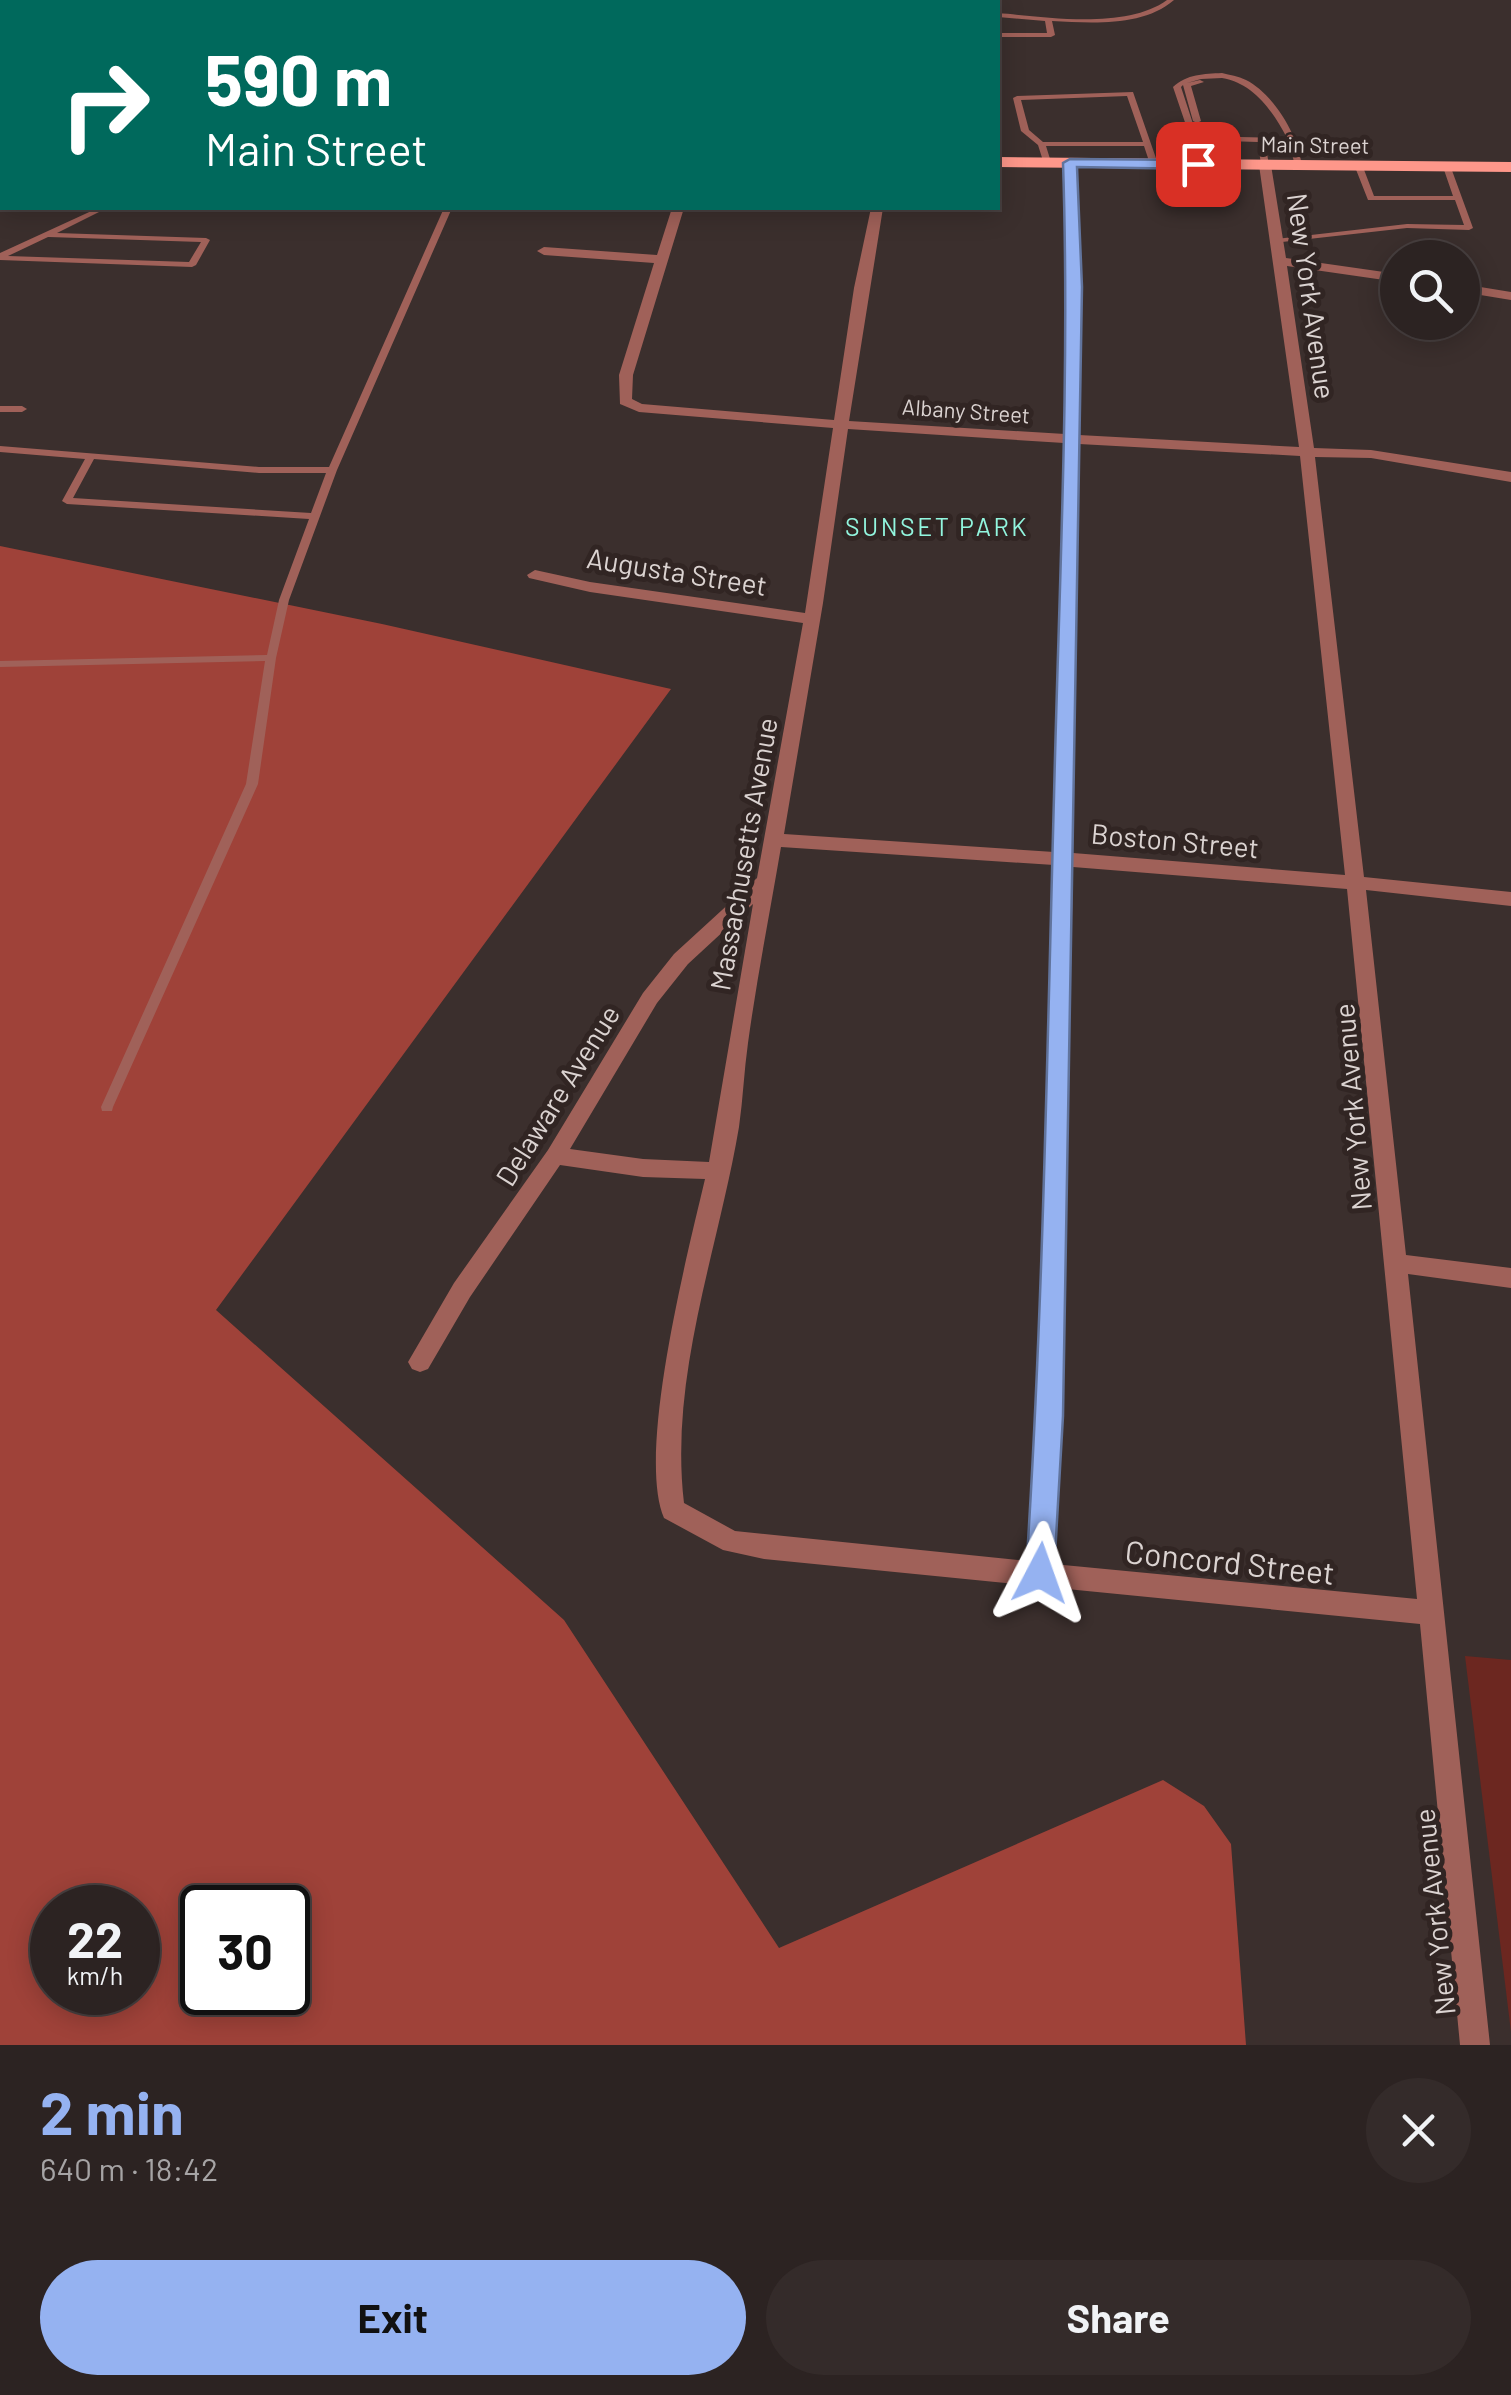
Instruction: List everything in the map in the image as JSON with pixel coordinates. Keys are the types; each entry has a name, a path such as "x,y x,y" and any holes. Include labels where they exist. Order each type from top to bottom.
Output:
{"main road":[{"name":"Main Street","path":"1000,162 1511,167"}],"street":[{"path":"1040,1573 1050,1416 1071,440 1074,267 1070,163"},
{"name":"New York Avenue","path":"1265,165 1306,453 1356,883 1475,2045"},
{"path":"544,251 664,260 677,210"},
{"name":"Massachusetts Avenue","path":"672,1510 667,1460 672,1407 716,1170 728,1127 738,1042 812,620 877,210"},
{"path":"1277,251 1380,274"},
{"name":"Albany Street","path":"664,260 632,354 626,402 656,412 1071,440 1372,454 1511,478"},
{"path":"1480,291 1511,296"},
{"name":"Augusta Street","path":"535,575 590,587 812,620"},
{"name":"Boston Street","path":"774,840 1060,858 1511,899"},
{"name":"Delaware Avenue","path":"420,1362 462,1290 555,1156 650,998 681,958 767,880"},
{"path":"555,1156 643,1168 716,1170"},
{"path":"1394,1263 1511,1278"},
{"name":"Concord Street","path":"672,1510 732,1542 764,1548 1432,1614"}],"lane":[{"path":"1000,15 1132,15 1162,9 1170,0"},
{"path":"1000,35 1051,35 1048,18"},
{"path":"1292,138 1194,138 1177,87 1202,76 1223,75 1251,82 1292,138 1300,166"},
{"path":"1047,162 1042,144 1025,130 1018,98 1130,94 1154,164"},
{"path":"1260,139 1265,165"},
{"path":"1042,144 1147,144"},
{"path":"1360,167 1371,198 1458,198"},
{"path":"1277,251 1407,226 1468,228 1447,167"},
{"path":"0,257 99,210"},
{"path":"107,1108 252,784 284,600 332,470 404,315 447,210"},
{"path":"0,257 192,265 206,240 49,235"},
{"path":"0,409 22,408"},
{"path":"0,449 258,470 332,470"},
{"path":"90,458 68,500 314,516"},
{"path":"0,664 271,658"}],"shaded area":[{"path":"0,546 382,624 671,689 216,1310 564,1620 779,1948 1163,1780 1204,1806 1231,1844 1246,2045 0,2045"},
{"path":"1465,1656 1511,1660 1511,2032"}],"district":[{"name":"SUNSET PARK","path":"937,526"}],"route":[{"path":"1040,1573 1050,1416 1062,932 1060,858 1074,287 1074,188 1070,163 1198,164"}]}
